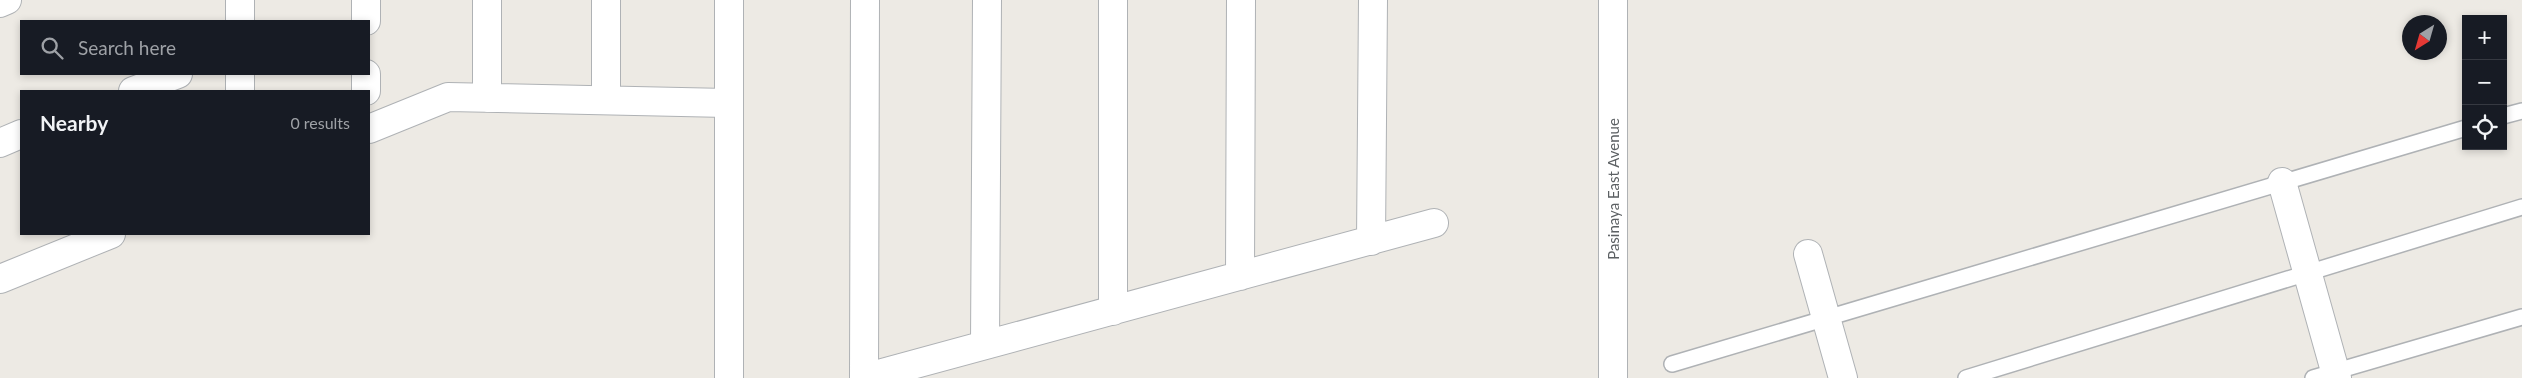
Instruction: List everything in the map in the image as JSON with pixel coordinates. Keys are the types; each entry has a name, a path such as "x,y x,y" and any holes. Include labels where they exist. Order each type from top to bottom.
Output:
{"street":[{"path":"0,3 7,0"},
{"path":"240,0 240,20"},
{"path":"366,0 366,20"},
{"path":"486,0 487,98"},
{"path":"606,0 606,100"},
{"path":"729,0 727,103 729,378"},
{"path":"865,0 864,378 1434,223"},
{"path":"986,345 987,0"},
{"path":"1113,0 1113,311"},
{"path":"1240,276 1241,0"},
{"path":"1371,241 1373,0"},
{"name":"Pasinaya East Avenue","path":"1613,0 1613,378"},
{"path":"136,90 175,75"},
{"path":"240,75 240,90"},
{"path":"366,75 366,90"},
{"path":"370,129 448,97 727,103"},
{"path":"0,143 20,134"},
{"path":"2282,182 2307,273 2328,376"},
{"path":"0,279 109,235"},
{"path":"1808,254 1843,378"}],"lane":[{"path":"2507,115 2522,111"},
{"path":"1672,364 2462,129"},
{"path":"1966,378 2522,207"},
{"path":"2328,376 2522,317"}]}
